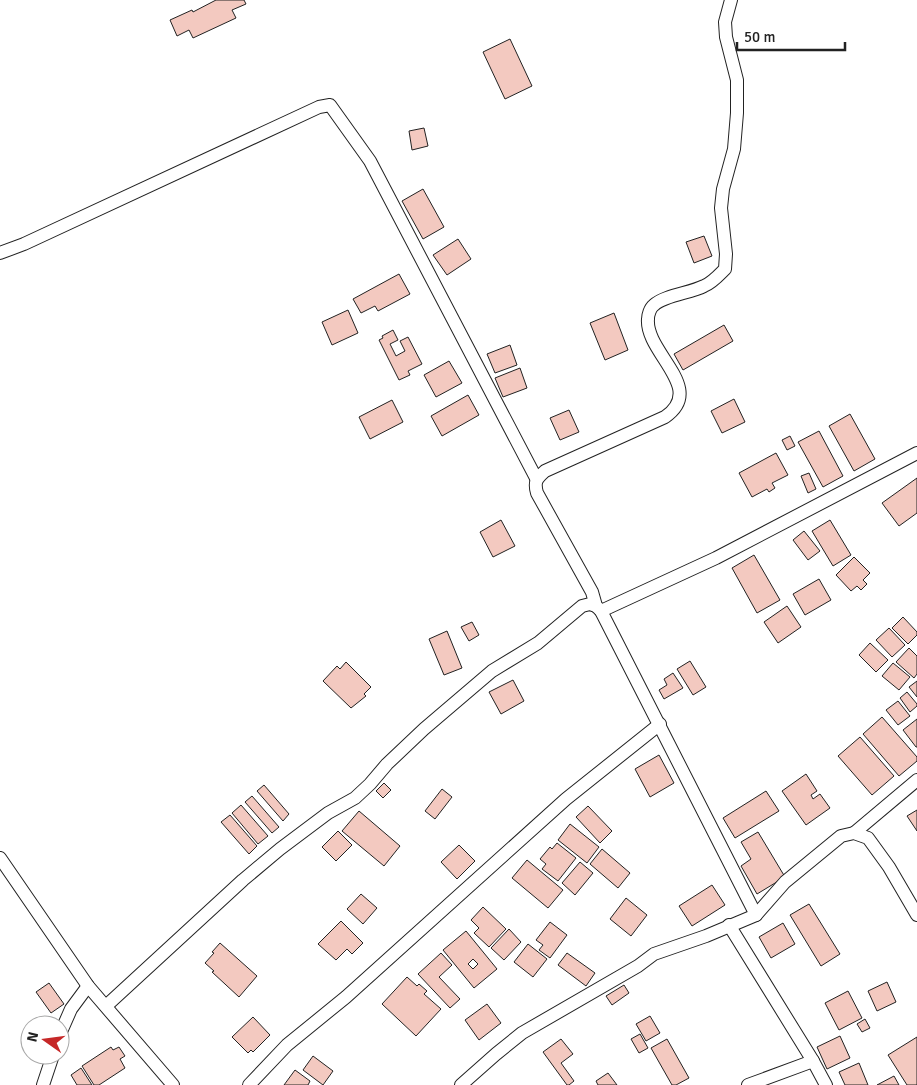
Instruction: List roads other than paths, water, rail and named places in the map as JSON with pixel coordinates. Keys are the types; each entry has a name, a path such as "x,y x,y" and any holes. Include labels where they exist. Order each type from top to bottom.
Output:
{"street":[{"path":"536,478 544,471 665,417 673,412 678,404 680,393 678,382 651,338 647,326 648,315 654,305 666,299 706,286 725,269 723,189 734,148 737,113 737,80 726,37 725,22 731,0"},
{"path":"0,253 24,244 320,107 330,105 370,161 536,478 537,494 592,592 756,915"},
{"path":"599,609 716,558 917,453"},
{"path":"106,1006 280,849 328,813 354,798 424,729 492,671 538,643 582,606 590,604 599,609"},
{"path":"249,1085 287,1045 346,997 566,799 660,724"},
{"path":"461,1085 522,1033 638,966 654,954 706,936 756,915 785,882 841,836 854,833 917,780"},
{"path":"854,833 868,838 889,867 917,915"},
{"path":"0,858 88,986 173,1085"},
{"path":"729,925 826,1085"},
{"path":"68,1015 88,986"},
{"path":"748,1085 813,1061"},
{"path":"43,1085 50,1065"}]}
